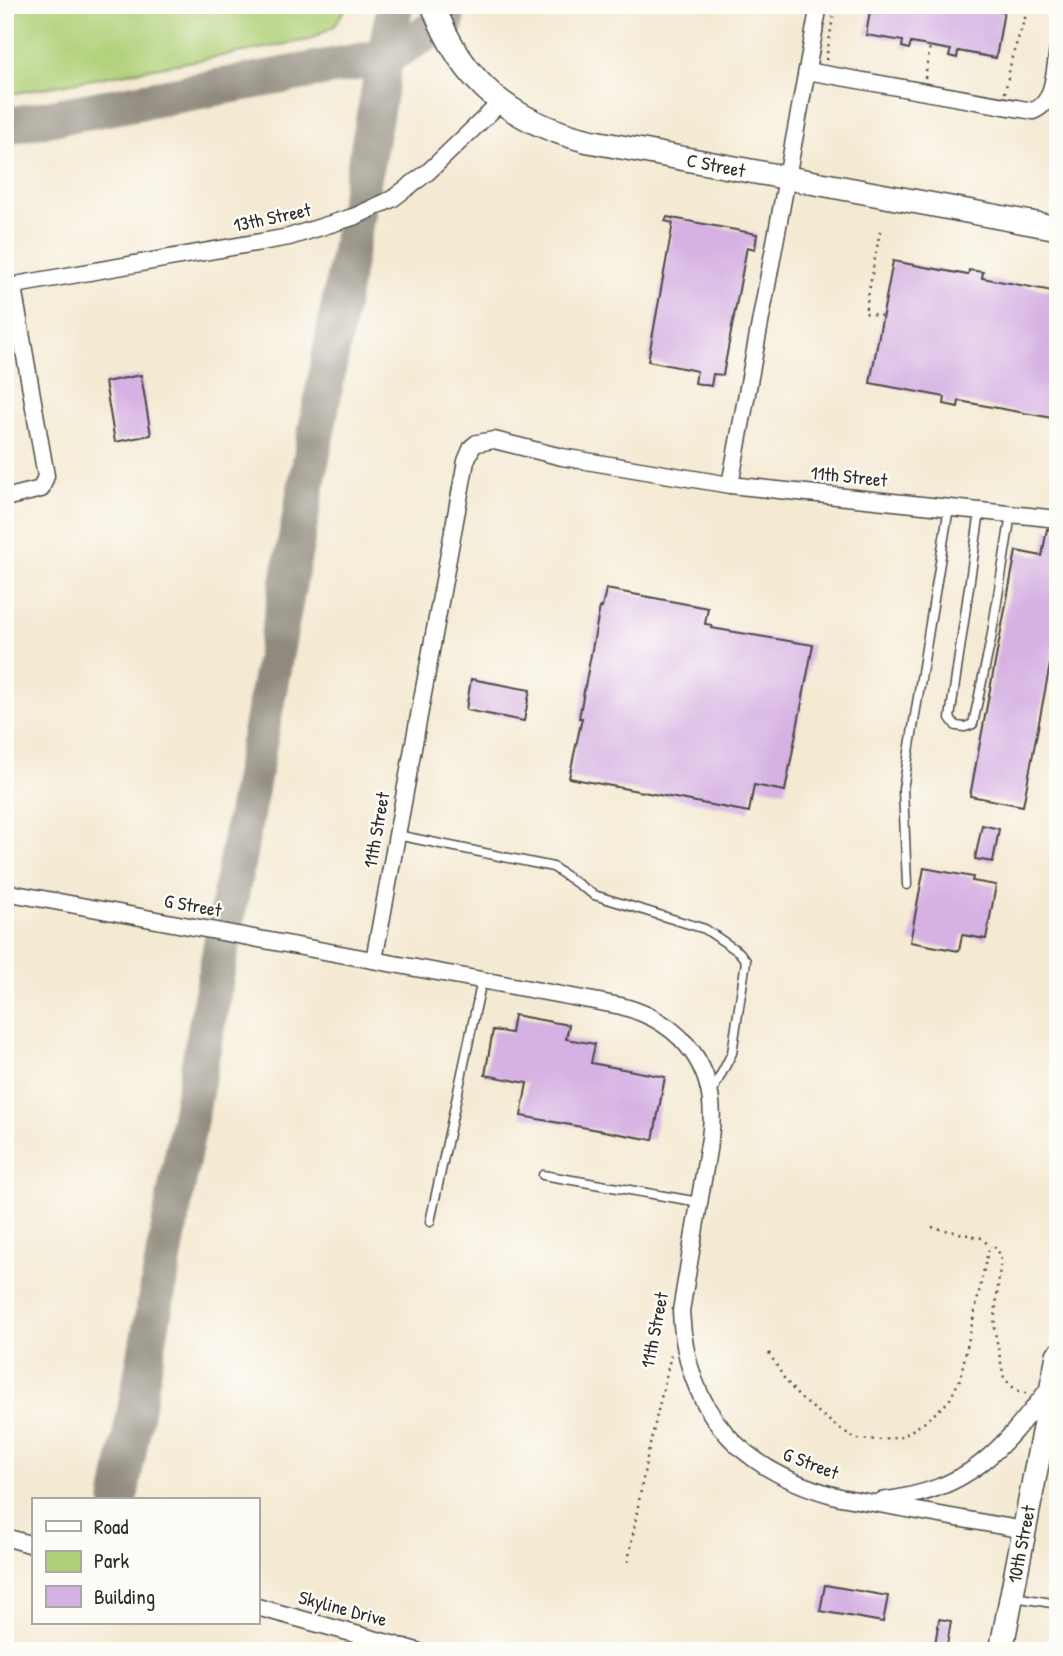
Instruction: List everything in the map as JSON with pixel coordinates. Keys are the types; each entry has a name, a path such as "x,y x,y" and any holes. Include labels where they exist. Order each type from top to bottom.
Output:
{"street":[{"name":"C Street","path":"433,5 457,56 472,76 500,103 528,120 568,136 1058,228"},
{"path":"730,485 819,5"},
{"path":"807,71 1033,111 1048,101 1058,50"},
{"name":"13th Street","path":"5,498 41,489 46,476 9,289 289,237 356,216 392,199 428,172 500,103"},
{"name":"11th Street","path":"681,1311 713,1122 711,1094 697,1058 685,1042 673,1030 647,1014 621,1006 374,960 466,461 472,447 483,440 494,440 562,457 730,485 1058,519"},
{"name":"G Street","path":"5,892 374,960"},
{"name":"G Street","path":"681,1311 686,1355 698,1390 714,1419 738,1447 771,1472 813,1490 868,1503 1024,1530"},
{"name":"10th Street","path":"1000,1651 1047,1391 1058,1355"},
{"path":"868,1503 913,1496 946,1485 971,1472 1004,1444 1047,1391"},
{"path":"5,1537 32,1545"},
{"name":"Skyline Drive","path":"259,1607 417,1651"}],"lane":[{"path":"907,884 903,789 949,508"},
{"path":"980,511 950,718 956,726 965,727 973,724 991,639 1011,514"},
{"path":"397,835 553,867 594,895 705,929 738,952 746,961 732,1053 711,1094"},
{"path":"430,1222 482,980"},
{"path":"544,1175 699,1202"},
{"path":"1011,1596 1058,1604"}],"path":[{"path":"825,64 835,5"},
{"path":"1005,95 1012,57 1026,15 1026,5"},
{"path":"924,81 930,46"},
{"path":"880,231 865,313 883,316"},
{"path":"932,1227 982,1238 991,1248 998,1249 1001,1256 994,1327 1004,1378 1016,1390 1047,1391"},
{"path":"769,1353 799,1396 856,1439 882,1440 901,1437 925,1422 949,1401 960,1379 988,1251 991,1248"},
{"name":"11th Street","path":"628,1562 646,1462 672,1349"}],"green space":[{"path":"5,5 348,5 334,26 309,40 5,95"}],"building":[{"path":"871,5 1005,5 996,58 958,51 957,58 949,56 951,50 911,43 909,49 902,47 903,41 866,35"},
{"path":"667,217 757,234 755,249 747,247 723,375 713,374 711,386 695,383 697,371 648,361 673,223 665,221"},
{"path":"893,261 968,275 969,270 983,272 982,278 1058,292 1058,419 959,401 958,407 944,404 945,397 870,383"},
{"path":"141,375 151,435 115,442 105,382"},
{"path":"1047,529 1058,532 1058,623 1023,806 970,796 1016,551 1042,556"},
{"path":"606,589 708,608 705,624 712,625 711,628 813,645 785,791 754,785 749,812 569,778 600,607 602,608"},
{"path":"471,679 530,690 524,721 466,710"},
{"path":"982,825 999,829 993,862 975,859"},
{"path":"924,868 973,877 972,881 996,885 986,939 962,935 959,951 910,942"},
{"path":"514,1015 569,1025 566,1039 595,1044 591,1063 665,1077 653,1140 521,1116 527,1083 485,1075 493,1030 511,1033"},
{"path":"825,1585 888,1596 883,1622 820,1611"},
{"path":"939,1619 951,1621 946,1651 934,1651"}],"taxiway":[{"path":"119,1498 395,5"},
{"path":"5,126 385,57 446,22"}]}
